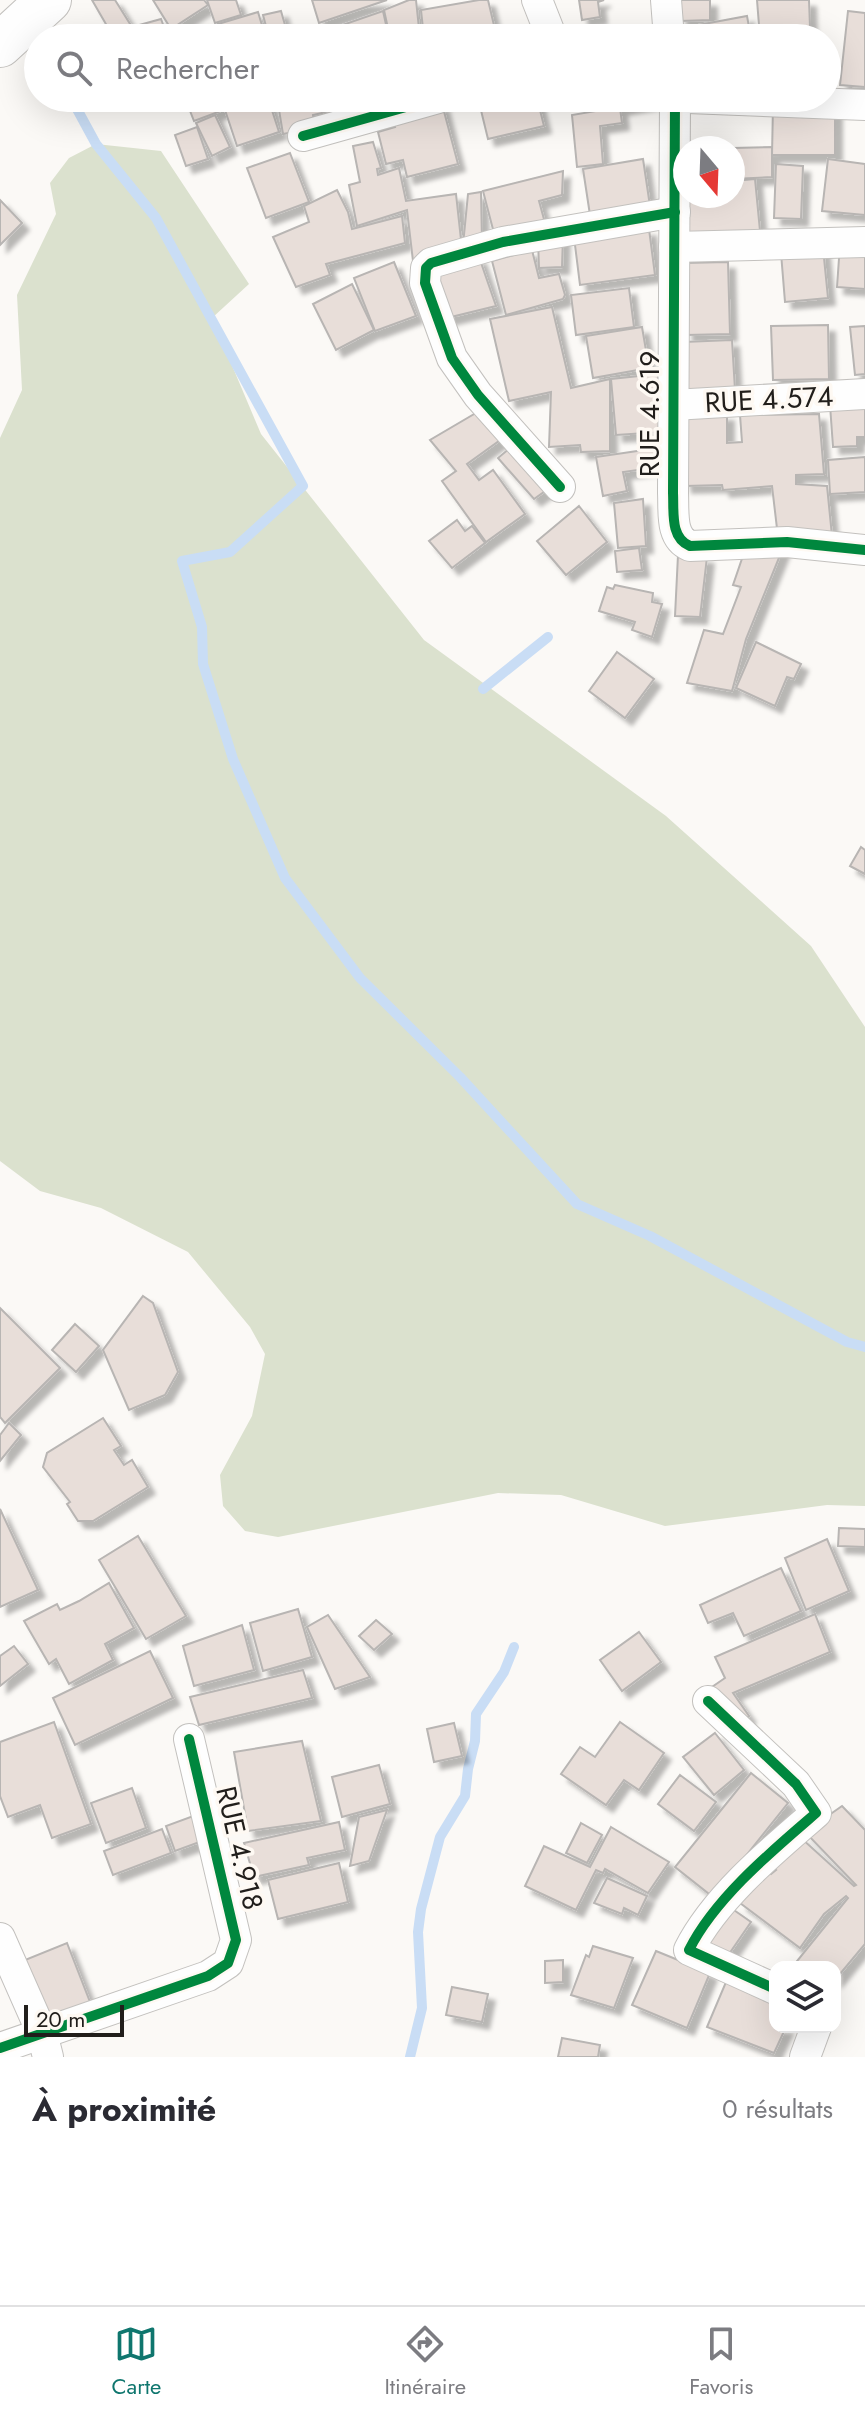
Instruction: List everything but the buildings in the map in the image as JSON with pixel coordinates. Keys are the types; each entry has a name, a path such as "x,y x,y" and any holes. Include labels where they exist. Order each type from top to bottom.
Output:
{"main road":[{"path":"0,45 49,0"}],"street":[{"path":"537,0 546,24"},
{"path":"665,24 666,0"},
{"path":"841,104 865,105"},
{"path":"303,136 388,112"},
{"name":"RUE 4.619","path":"675,112 673,493 676,535 680,543 690,546 787,542 865,550"},
{"path":"560,487 478,395 452,358 425,283 426,268 431,263 503,242 675,212"},
{"path":"674,247 865,242"},
{"name":"RUE 4.574","path":"673,405 865,394"},
{"path":"708,1701 796,1784 816,1813 755,1865 696,1936 689,1950 769,1986"},
{"name":"RUE 4.918","path":"0,2048 45,2045 208,1976 228,1963 236,1940 189,1739"},
{"path":"0,1938 45,2045"},
{"path":"805,2057 814,2033"}],"green space":[{"path":"96,144 161,151 249,284 212,318 261,434 424,640 666,816 811,946 865,1027 865,1506 827,1505 665,1526 561,1495 498,1493 278,1537 245,1531 223,1506 220,1475 252,1416 265,1354 250,1327 188,1252 101,1208 40,1191 0,1161 0,438 22,390 17,295 56,214 50,183 69,158"}],"waterway":[{"path":"79,112 96,144 156,218 303,486 230,552 182,561 202,627 203,664 233,759 285,878 360,978 460,1077 577,1204 650,1236 847,1342 865,1347"},
{"path":"483,689 548,637"},
{"path":"410,2057 422,2008 418,1932 421,1909 440,1837 465,1796 475,1741 476,1714 504,1672 514,1647"}],"cycle path":[{"path":"303,136 388,112"},
{"path":"675,112 673,493 676,531 690,546 787,542 865,550"},
{"path":"560,487 478,395 452,358 425,283 426,268 431,263 503,242 675,212"},
{"path":"708,1701 796,1784 816,1813 729,1894 689,1950 769,1986"},
{"path":"0,2048 208,1976 228,1963 236,1940 189,1739"}]}
